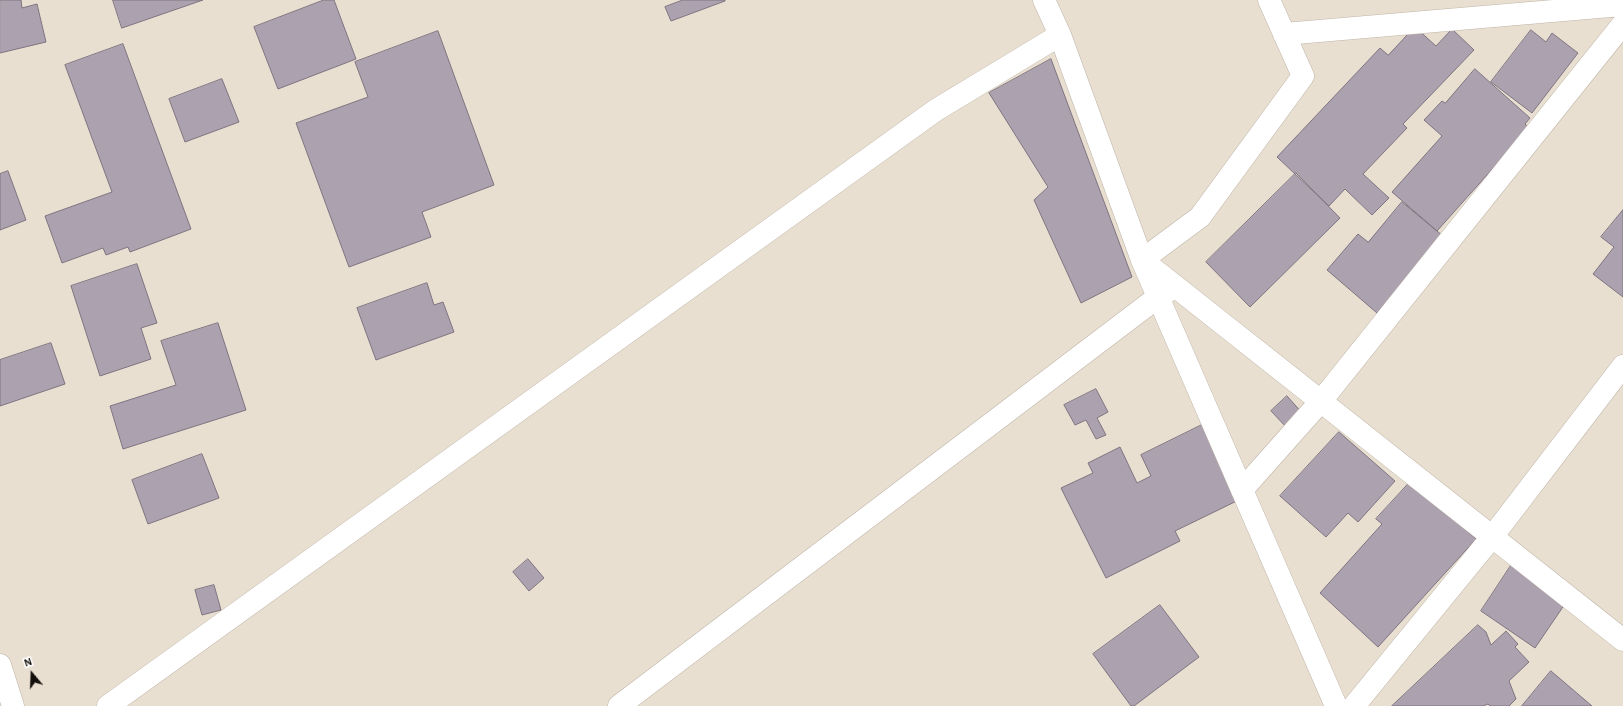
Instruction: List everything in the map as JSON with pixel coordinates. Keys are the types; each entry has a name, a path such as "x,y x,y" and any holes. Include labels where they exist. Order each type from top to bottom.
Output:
{"street":[{"path":"1044,0 1060,35 1142,260 1167,292 1321,401 1623,640"},
{"path":"1142,260 1200,217 1303,76 1269,0"},
{"path":"1284,34 1623,5"},
{"path":"1242,490 1321,401 1623,24"},
{"path":"108,706 936,110 1060,35"},
{"path":"1167,292 1242,490 1336,706"},
{"path":"619,706 1167,292"},
{"path":"1354,706 1492,537 1623,366"},
{"path":"0,665 13,706"}],"building":[{"path":"0,0 21,0 22,8 37,4 46,42 0,53"},
{"path":"113,0 203,0 122,28"},
{"path":"324,0 334,0 356,59 278,89 254,27"},
{"path":"683,0 725,1 671,21 665,7"},
{"path":"1415,27 1436,46 1452,29 1474,50 1403,124 1407,128 1363,174 1389,198 1372,215 1345,189 1329,206 1277,157 1380,48 1388,55"},
{"path":"1531,30 1546,42 1552,33 1578,53 1532,113 1491,82"},
{"path":"438,31 494,185 422,212 431,237 349,267 296,123 368,97 355,62"},
{"path":"123,44 191,229 130,252 128,247 106,255 103,248 62,263 45,216 112,192 65,65"},
{"path":"1051,59 1132,277 1081,303 1034,200 1048,187 989,93"},
{"path":"1475,69 1530,118 1525,124 1542,140 1503,157 1437,231 1392,192 1442,136 1424,120 1442,101 1445,103"},
{"path":"222,79 239,122 185,142 169,99"},
{"path":"8,171 26,220 0,230 0,174"},
{"path":"1296,173 1340,218 1250,307 1206,262"},
{"path":"1402,202 1443,236 1377,313 1327,270 1358,234 1368,242"},
{"path":"1623,210 1623,297 1593,274 1614,247 1601,237"},
{"path":"137,264 157,323 141,328 151,359 100,376 71,286"},
{"path":"427,283 434,305 443,302 454,332 376,360 357,308"},
{"path":"218,323 246,410 123,449 110,406 176,385 161,341"},
{"path":"51,343 65,384 0,406 0,360"},
{"path":"1096,389 1108,412 1097,418 1106,435 1096,439 1086,420 1075,425 1064,405"},
{"path":"1287,396 1304,415 1288,429 1271,411"},
{"path":"1210,421 1247,496 1175,531 1180,541 1106,578 1061,488 1093,473 1088,463 1120,447 1137,483 1151,476 1141,455"},
{"path":"1339,432 1395,481 1358,522 1348,513 1326,537 1280,496"},
{"path":"202,454 219,498 148,524 132,480"},
{"path":"1411,481 1476,539 1378,647 1320,593 1382,524 1376,519"},
{"path":"528,559 544,578 529,591 513,572"},
{"path":"1514,561 1569,598 1535,648 1481,611"},
{"path":"214,585 221,610 202,615 195,590"},
{"path":"1160,605 1199,657 1134,706 1131,706 1093,654"},
{"path":"1478,625 1486,632 1491,645 1506,631 1518,644 1515,647 1529,662 1509,681 1516,699 1509,706 1490,706 1488,704 1483,706 1392,706"},
{"path":"1551,671 1592,706 1522,706"}]}
